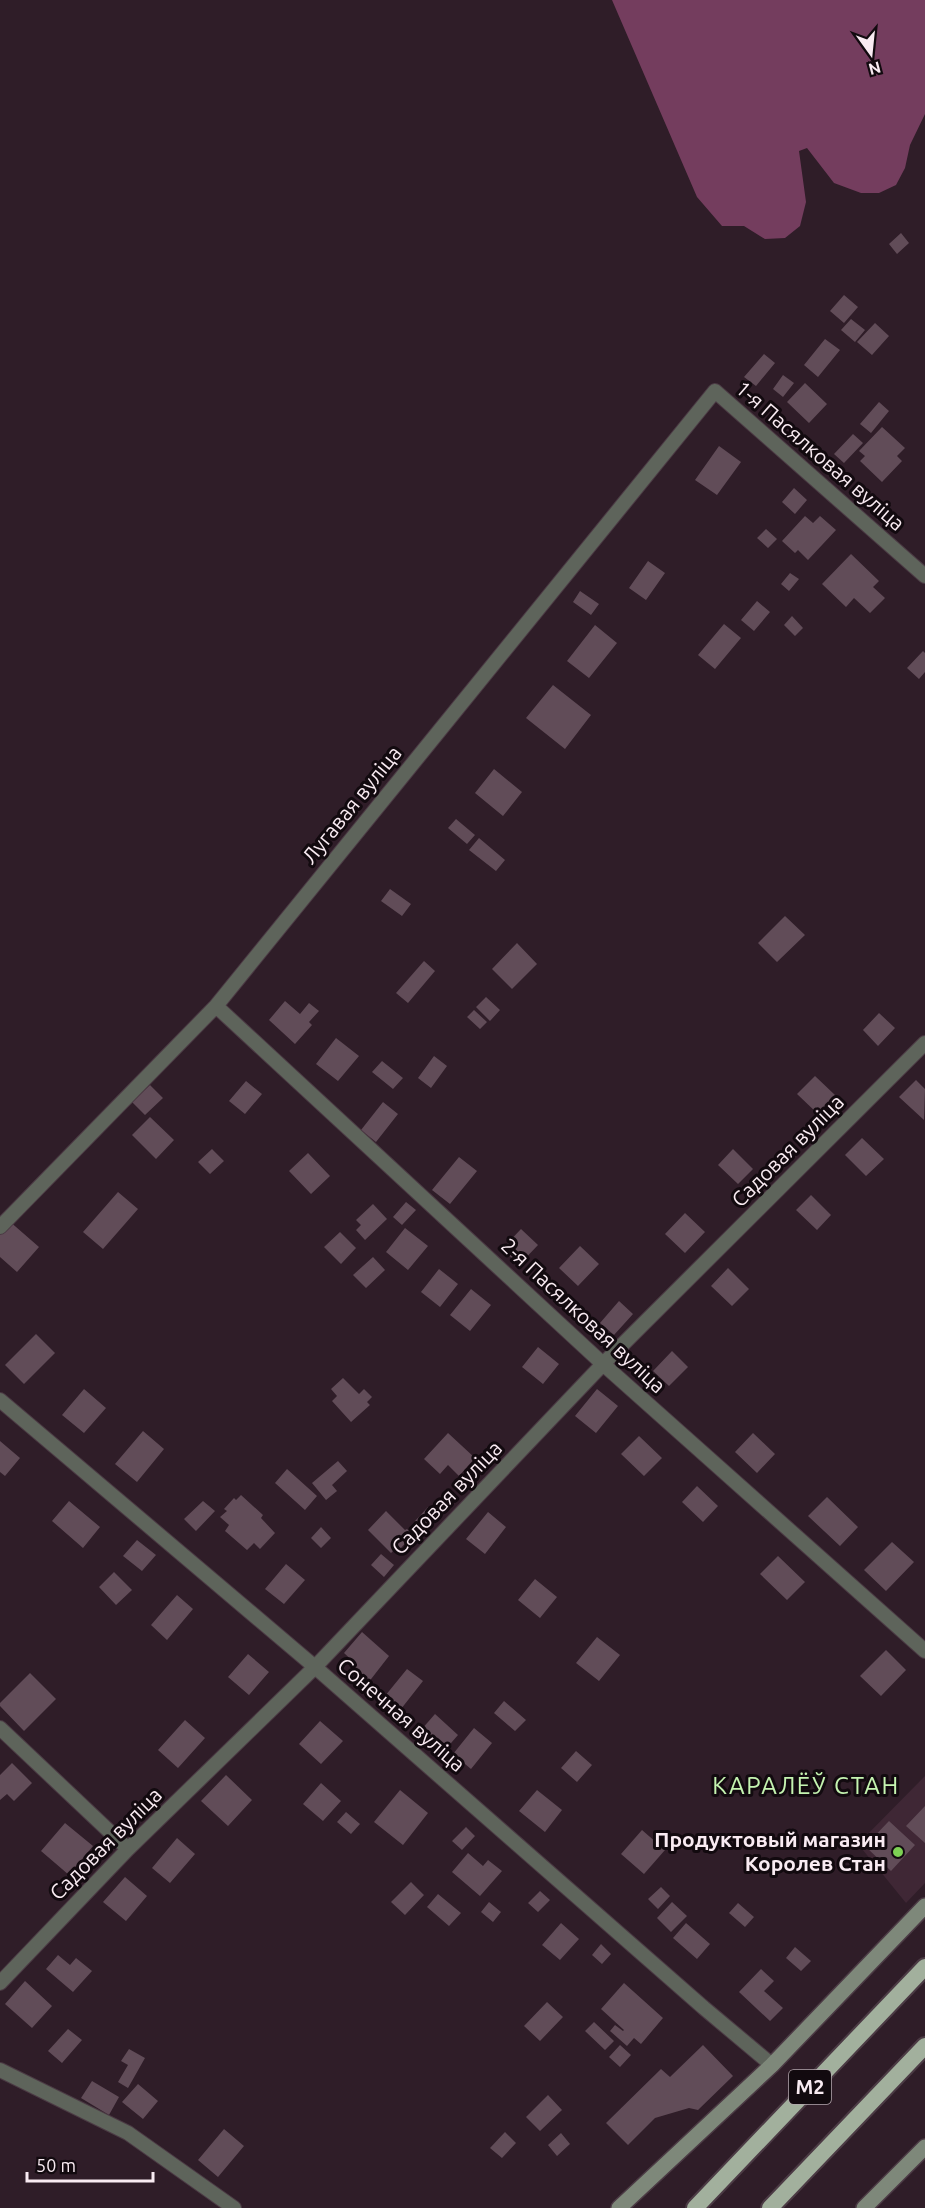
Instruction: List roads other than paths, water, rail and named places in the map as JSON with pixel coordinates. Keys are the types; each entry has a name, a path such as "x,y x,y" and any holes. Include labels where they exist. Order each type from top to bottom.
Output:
{"highway":[{"name":"М2","path":"695,2208 925,1966"},
{"name":"М2","path":"770,2208 925,2046"}],"main road":[{"path":"619,2208 772,2065 925,1906"},
{"path":"864,2208 925,2147"}],"street":[{"name":"1-я Пасялковая вуліца","path":"715,391 925,576"},
{"name":"Лугавая вуліца","path":"0,1227 216,1006 715,391"},
{"name":"2-я Пасялковая вуліца","path":"216,1006 603,1365 925,1652"},
{"name":"Садовая вуліца","path":"0,1983 129,1849 315,1667 603,1365 925,1043"},
{"name":"Сонечная вуліца","path":"0,1400 315,1667 772,2065"},
{"path":"0,1728 129,1849"},
{"path":"0,2070 128,2133 234,2208"}],"place":[{"name":"Продуктовый магазин Королев Стан","path":"898,1852"}],"district":[{"name":"КАРАЛЁЎ СТАН","path":"806,1786"}]}
